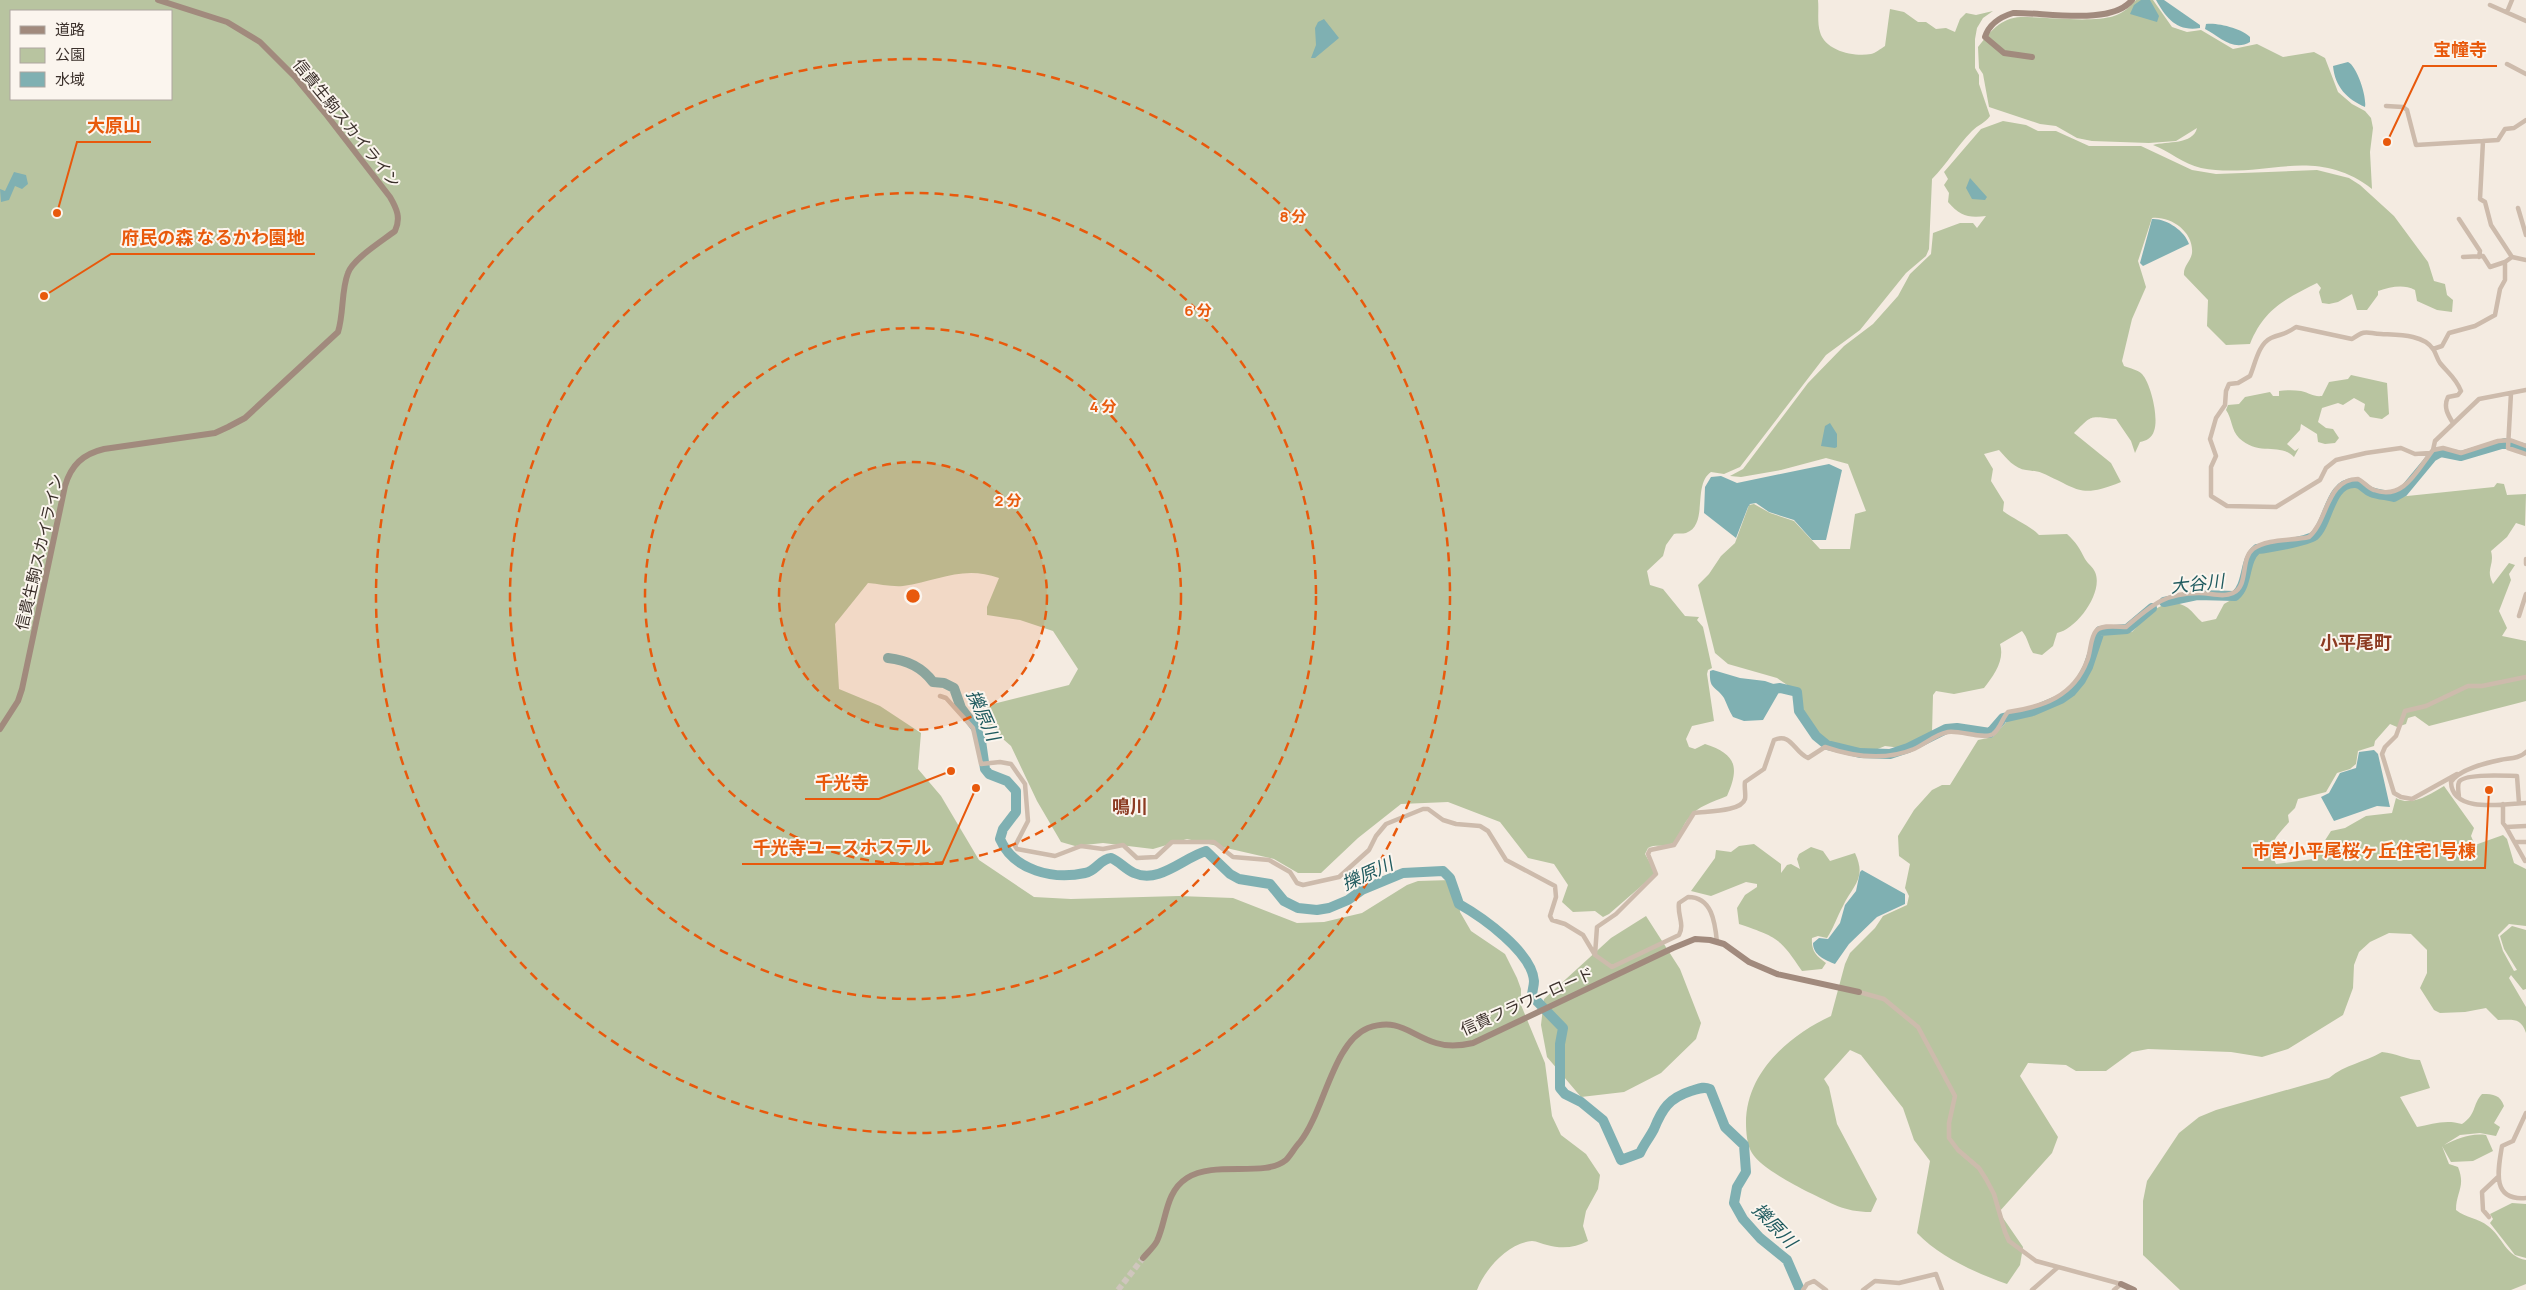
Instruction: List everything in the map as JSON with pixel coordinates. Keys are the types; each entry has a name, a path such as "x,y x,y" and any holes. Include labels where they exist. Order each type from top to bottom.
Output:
{"street":[{"name":"信貴生駒スカイライン","path":"0,730 18,701 22,689 63,494 69,473 76,463 93,451 215,433 245,418 338,332 342,319 347,274 352,266 395,232 398,224 396,208 390,197 325,113 272,53 251,35 227,22 158,0"},
{"path":"2032,57 1999,50 1985,37 1989,29 2000,18 2013,14 2100,15 2117,11 2132,0"},
{"path":"2507,12 2512,0"},
{"path":"2490,4 2526,21"},
{"path":"2507,64 2526,74"},
{"path":"2386,106 2403,107 2407,110 2416,145 2498,140 2505,129 2514,128 2526,120"},
{"path":"2483,141 2480,199 2485,202 2490,225 2512,257 2526,260"},
{"path":"2510,210 2519,208 2526,235"},
{"path":"2459,219 2480,252 2479,257"},
{"path":"2463,257 2482,256 2490,267 2505,262 2512,257"},
{"path":"2433,349 2442,346 2449,334 2475,326 2495,315 2500,289 2505,280 2505,262"},
{"path":"2453,423 2447,412 2446,402 2448,398 2458,395 2461,391 2456,380 2439,362 2433,349 2410,336 2366,331 2352,339 2296,327 2282,336 2271,338 2261,349 2250,376 2238,383 2229,384 2226,391 2225,405 2216,418 2210,439 2216,456 2211,468 2210,496 2227,506 2276,506 2320,480 2326,468 2336,460 2401,448 2414,454 2443,448 2460,453 2498,441 2526,446"},
{"path":"1594,955 1597,927 1616,914 1656,874 1648,854 1650,850 1674,845 1694,813 1735,807 1742,802 1745,797 1745,782 1764,768 1774,740 1781,737 1789,739 1808,758 1825,747 1856,755 1895,756 1946,732 1958,731 1988,736 1993,734 2008,712 2030,709 2053,700 2069,690 2079,679 2090,654 2096,631 2101,627 2126,627 2148,607 2173,595 2234,593 2239,589 2249,554 2255,548 2267,544 2309,537 2318,526 2330,497 2347,481 2358,479 2375,490 2395,493 2405,486 2432,451 2435,441 2479,399 2526,390"},
{"path":"2511,393 2510,442 2508,448 2526,454"},
{"path":"2526,559 2526,564"},
{"path":"2518,616 2526,594"},
{"path":"2526,677 2482,686 2468,686 2458,692 2437,699 2426,706 2411,708 2402,716 2399,730 2385,747 2382,754 2394,792 2401,798 2412,799 2457,774 2500,760 2522,756 2526,752"},
{"path":"940,696 946,698 973,728 981,764 1011,764 1023,780 1028,821 1016,846 1017,849 1055,856 1081,846 1103,849 1124,845 1137,858 1156,857 1172,842 1211,842 1220,846 1233,857 1269,860 1290,872 1297,883 1303,885 1339,877 1369,850 1376,836 1386,824 1423,809 1428,809 1443,820 1456,824 1480,826 1488,831 1506,860 1555,886 1556,897 1550,916 1552,920 1565,924 1582,935 1594,955 1612,967 1679,935 1682,922 1678,914 1679,904 1688,897 1697,899 1708,905 1714,919 1717,942 1769,972 1884,999 1918,1028 1955,1096 1948,1132 1952,1143 1973,1162 1986,1179 1994,1194 2002,1226 2009,1241 2026,1255 2057,1268 2121,1284 2134,1290"},
{"path":"2457,774 2451,782 2451,786 2459,799 2467,804 2526,803"},
{"path":"2459,799 2458,783 2460,781 2474,776 2517,776 2519,803"},
{"path":"2503,804 2503,823 2525,861"},
{"path":"2506,827 2526,826"},
{"path":"2515,842 2526,842"},
{"name":"信貴フラワーロード","path":"1142,1258 1157,1242 1172,1192 1185,1179 1199,1171 1270,1167 1285,1160 1308,1132 1343,1048 1358,1033 1378,1026 1401,1026 1442,1045 1459,1046 1473,1043 1688,941 1702,938 1717,942"},
{"path":"2526,1113 2513,1142 2502,1146 2498,1177 2505,1193 2513,1199 2526,1198"},
{"path":"2489,1217 2483,1210 2482,1192 2498,1177"},
{"path":"2032,1290 2057,1268"},
{"path":"1863,1290 1875,1281 1899,1283 1936,1274 1942,1290"},
{"path":"1802,1290 1814,1281 1826,1290"},
{"path":"2114,1290 2121,1284"}],"green space":[{"path":"0,0 1818,0 1819,25 1823,39 1841,51 1864,55 1876,52 1885,46 1890,9 1904,12 1918,22 1926,22 1936,29 1946,28 1955,32 1960,19 1966,13 1976,15 1993,11 1983,18 1977,28 1975,39 1975,68 1979,75 1979,84 1990,116 1974,129 1932,179 1929,249 1926,256 1906,273 1860,330 1826,355 1740,467 1724,474 1711,472 1705,478 1702,486 1699,514 1693,529 1686,533 1674,534 1666,545 1663,556 1647,571 1650,585 1663,589 1685,616 1699,617 1697,620 1703,627 1712,668 1708,670 1707,674 1714,721 1692,726 1686,739 1689,747 1695,749 1705,744 1715,748 1729,757 1734,769 1727,796 1696,811 1671,844 1648,848 1645,854 1654,870 1654,875 1609,914 1603,917 1595,911 1573,912 1562,902 1568,885 1554,864 1528,858 1500,822 1448,802 1401,804 1358,838 1321,873 1298,873 1274,859 1187,839 1153,849 1103,843 1075,846 1061,842 1037,801 1011,746 979,718 989,705 1069,685 1078,669 1053,631 1020,620 987,615 987,607 999,578 974,573 951,575 903,586 868,583 835,624 839,689 880,706 921,733 918,769 941,796 979,860 1034,897 1071,899 1179,896 1233,898 1297,923 1324,922 1362,913 1407,885 1418,881 1451,880 1459,895 1460,912 1471,931 1505,954 1517,978 1521,989 1521,1005 1545,1063 1552,1116 1561,1135 1586,1154 1600,1175 1598,1189 1586,1211 1583,1226 1588,1241 1568,1247 1552,1246 1536,1241 1523,1243 1498,1258 1477,1290 0,1290"},
{"path":"2136,0 2153,0 2172,27 2187,32 2201,30 2233,49 2257,44 2283,57 2314,52 2325,58 2338,92 2352,104 2365,111 2371,118 2373,128 2370,152 2372,189 2351,176 2330,168 2288,166 2224,171 2201,168 2188,164 2153,145 2185,140 2195,133 2197,128 2176,141 2149,143 2092,141 2077,138 2056,126 2040,124 1989,107 1983,74 1979,68 1978,47 2001,23 2021,17 2105,18 2120,13"},
{"path":"2003,121 2026,125 2038,131 2056,131 2089,146 2141,146 2192,170 2216,174 2317,170 2349,178 2360,185 2394,216 2428,262 2434,281 2445,284 2447,295 2453,300 2452,312 2437,310 2417,301 2415,290 2401,287 2392,287 2378,291 2378,295 2367,310 2357,310 2352,294 2338,302 2322,303 2319,292 2321,288 2317,283 2277,306 2262,322 2250,344 2226,345 2207,326 2208,300 2184,275 2192,253 2192,245 2189,238 2174,223 2159,218 2152,218 2138,261 2146,287 2132,319 2122,361 2124,366 2142,374 2148,385 2155,410 2154,431 2152,436 2140,442 2135,453 2131,441 2116,419 2096,417 2089,419 2074,433 2111,463 2121,482 2096,490 2080,490 2042,473 2018,468 1999,450 1984,454 1993,469 1991,481 2004,502 2003,511 2039,535 2067,534 2094,570 2097,580 2096,589 2087,608 2073,625 2057,633 2053,646 2042,655 2033,653 2022,631 2000,644 2000,662 1995,673 1984,688 1954,694 1936,691 1933,695 1932,733 1901,748 1885,746 1868,753 1828,744 1820,737 1801,712 1799,693 1777,678 1728,664 1715,653 1698,585 1709,574 1721,556 1735,543 1749,505 1754,504 1770,513 1794,521 1820,549 1850,549 1855,514 1866,511 1848,464 1826,458 1781,470 1741,477 1730,476 1743,469 1808,383 1844,346 1873,324 1898,296 1910,274 1931,254 1933,233 1960,223 1973,223 1977,228 1986,216 1974,217 1965,215 1952,207 1948,202 1949,193 1944,185 1948,179 1944,172 1981,129"},
{"path":"2351,375 2387,383 2389,414 2382,419 2370,417 2364,410 2365,404 2354,398 2343,405 2338,403 2322,408 2318,422 2326,428 2333,429 2339,438 2335,443 2325,444 2318,442 2317,434 2301,424 2300,430 2287,444 2295,451 2299,448 2294,457 2282,450 2254,447 2247,444 2236,435 2226,410 2228,405 2239,404 2245,397 2270,392 2273,396 2279,396 2279,391 2290,390 2322,396 2329,382 2348,379"},
{"path":"2497,483 2504,484 2507,495 2526,494 2525,526 2516,523 2507,537 2491,551 2490,574 2493,584 2509,563 2515,565 2509,574 2511,580 2499,611 2507,628 2502,636 2526,641 2526,701 2429,726 2415,716 2408,718 2406,724 2397,727 2390,724 2375,741 2374,746 2358,751 2356,764 2350,769 2337,773 2326,792 2298,799 2295,808 2288,815 2289,822 2274,841 2272,851 2276,864 2313,859 2331,831 2345,828 2366,816 2392,813 2396,798 2408,801 2415,800 2427,796 2444,786 2474,828 2471,836 2475,845 2503,835 2507,839 2514,863 2526,869 2526,926 2509,924 2498,935 2503,951 2514,971 2517,970 2504,949 2500,936 2512,926 2526,930 2526,989 2523,990 2511,975 2509,978 2526,1007 2526,1033 2519,1022 2498,1020 2486,1008 2465,1012 2440,1013 2434,1010 2420,988 2427,973 2427,950 2411,934 2389,933 2370,942 2359,952 2354,965 2353,988 2343,1015 2288,1049 2262,1057 2231,1052 2148,1049 2132,1052 2106,1071 2076,1071 2066,1065 2028,1063 2020,1076 2058,1137 2052,1153 1999,1212 2023,1247 2020,1265 2007,1284 1983,1275 1947,1257 1917,1233 1930,1161 1914,1140 1903,1108 1861,1055 1850,1050 1824,1079 1829,1087 1837,1124 1877,1199 1871,1212 1845,1209 1831,1203 1786,1180 1756,1158 1749,1146 1746,1127 1748,1105 1753,1088 1772,1058 1785,1045 1815,1024 1831,1016 1845,964 1850,953 1875,928 1883,916 1907,905 1909,896 1905,888 1910,864 1899,856 1898,836 1914,810 1932,790 1942,785 1950,785 1978,740 1993,737 2009,719 2016,715 2030,715 2071,695 2086,679 2102,635 2132,632 2149,614 2171,603 2180,604 2188,608 2202,622 2216,619 2224,604 2243,593 2252,559 2257,553 2313,540 2325,524 2336,501 2349,487 2355,485 2369,493 2388,498 2494,487"},
{"path":"1754,844 1781,864 1781,873 1787,865 1791,864 1800,869 1797,859 1799,854 1811,847 1823,851 1830,861 1855,853 1860,869 1857,881 1827,938 1818,936 1812,938 1812,946 1815,953 1826,963 1822,969 1802,971 1776,940 1762,932 1739,924 1737,908 1745,895 1757,887 1757,884 1746,882 1711,896 1691,891 1715,858 1716,850 1731,852 1739,846"},
{"path":"1646,916 1680,969 1701,1023 1696,1039 1661,1073 1624,1092 1581,1097 1547,1057 1541,1025 1544,999 1611,938"},
{"path":"2382,1052 2420,1060 2430,1088 2400,1097 2417,1127 2445,1122 2462,1124 2470,1117 2482,1094 2490,1094 2501,1099 2504,1106 2494,1123 2500,1127 2496,1136 2480,1133 2460,1135 2444,1145 2469,1136 2486,1135 2493,1151 2473,1161 2451,1162 2442,1146 2449,1164 2458,1167 2460,1174 2461,1185 2456,1210 2488,1226 2509,1251 2519,1258 2526,1260 2526,1284 2511,1290 2180,1290 2143,1255 2143,1201 2147,1181 2179,1133 2199,1117 2216,1110 2329,1078 2335,1073"},
{"path":"2512,1203 2526,1204 2526,1258 2515,1255 2490,1223 2493,1219 2490,1214"}],"water":[{"path":"2141,0 2150,0 2159,16 2157,22 2130,14 2134,5"},
{"path":"2156,0 2164,0 2200,25 2200,28 2192,29 2179,26 2168,18"},
{"path":"1324,19 1339,38 1315,58 1311,58 1316,45 1315,28 1318,22"},
{"path":"2206,24 2217,24 2236,29 2247,34 2250,37 2250,42 2238,45 2226,42 2205,29"},
{"path":"2348,62 2355,69 2361,82 2365,107 2347,96 2336,80 2333,66"},
{"path":"14,172 26,175 28,184 22,189 15,186 9,200 1,202 0,189 5,191"},
{"path":"1970,178 1987,197 1985,200 1972,199 1966,188"},
{"path":"2152,219 2157,219 2174,226 2184,234 2189,244 2143,266 2140,263"},
{"path":"1830,423 1837,434 1837,447 1835,448 1821,446 1825,426"},
{"path":"1829,464 1842,470 1826,540 1812,540 1794,520 1769,512 1756,503 1750,504 1748,507 1736,538 1704,513 1705,487 1711,477 1721,476 1737,483"},
{"path":"1713,670 1740,678 1765,681 1782,687 1763,720 1744,721 1733,717 1724,698 1713,687 1710,681 1710,671"},
{"path":"2374,750 2378,754 2390,807 2377,806 2334,821 2321,797 2329,793 2340,773 2356,768 2359,752"},
{"path":"1862,870 1905,894 1905,904 1877,917 1849,944 1835,964 1817,954 1813,943 1819,938 1828,939 1840,923 1845,905 1856,891"}],"waterway":[{"name":"大谷川","path":"2164,602 2197,595 2235,596 2242,585 2250,560 2257,549 2296,542 2314,536 2323,523 2335,496 2346,484 2357,483 2371,492 2394,497 2403,492 2432,457 2441,452 2461,456 2505,443 2526,449"},
{"name":"大谷川","path":"1767,690 1780,688 1797,692 1799,711 1816,736 1827,745 1860,753 1890,754 1908,748 1946,729 1957,728 1990,733 2003,718 2033,711 2061,699 2071,692 2081,680 2088,667 2100,631 2127,629 2152,608"},
{"name":"擽原川","path":"888,658 902,660 914,665 933,682 944,683 954,688 961,708 976,728 981,741 985,769 989,774 1007,781 1016,791 1016,812 1003,829 1000,839 1006,850 1015,859 1036,871 1061,875 1085,873 1104,860 1111,858 1134,873 1143,876 1153,875 1171,869 1206,851 1230,874 1239,879 1270,884 1284,901 1298,908 1317,910 1329,908 1348,900 1362,890 1403,873 1443,871 1450,878 1459,904 1492,926 1525,959 1534,981 1532,996 1563,1028 1560,1044 1560,1088 1565,1094 1581,1102 1603,1120 1621,1160 1640,1153 1663,1110 1677,1097 1698,1089 1710,1089 1725,1127 1744,1145 1746,1172 1737,1187 1734,1203 1743,1219 1760,1238 1787,1260 1800,1290"}],"tunnel":[{"path":"1118,1290 1143,1258"}],"place":[{"name":"宝幢寺","path":"2387,142"},
{"name":"大原山","path":"57,213"},
{"name":"府民の森 なるかわ園地","path":"44,296"},
{"name":"千光寺","path":"951,771"},
{"name":"千光寺ユースホステル","path":"976,788"},
{"name":"市営小平尾桜ヶ丘住宅1号棟","path":"2489,790"}],"district":[{"name":"小平尾町","path":"2356,642"},
{"name":"鳴川","path":"1130,806"}]}
